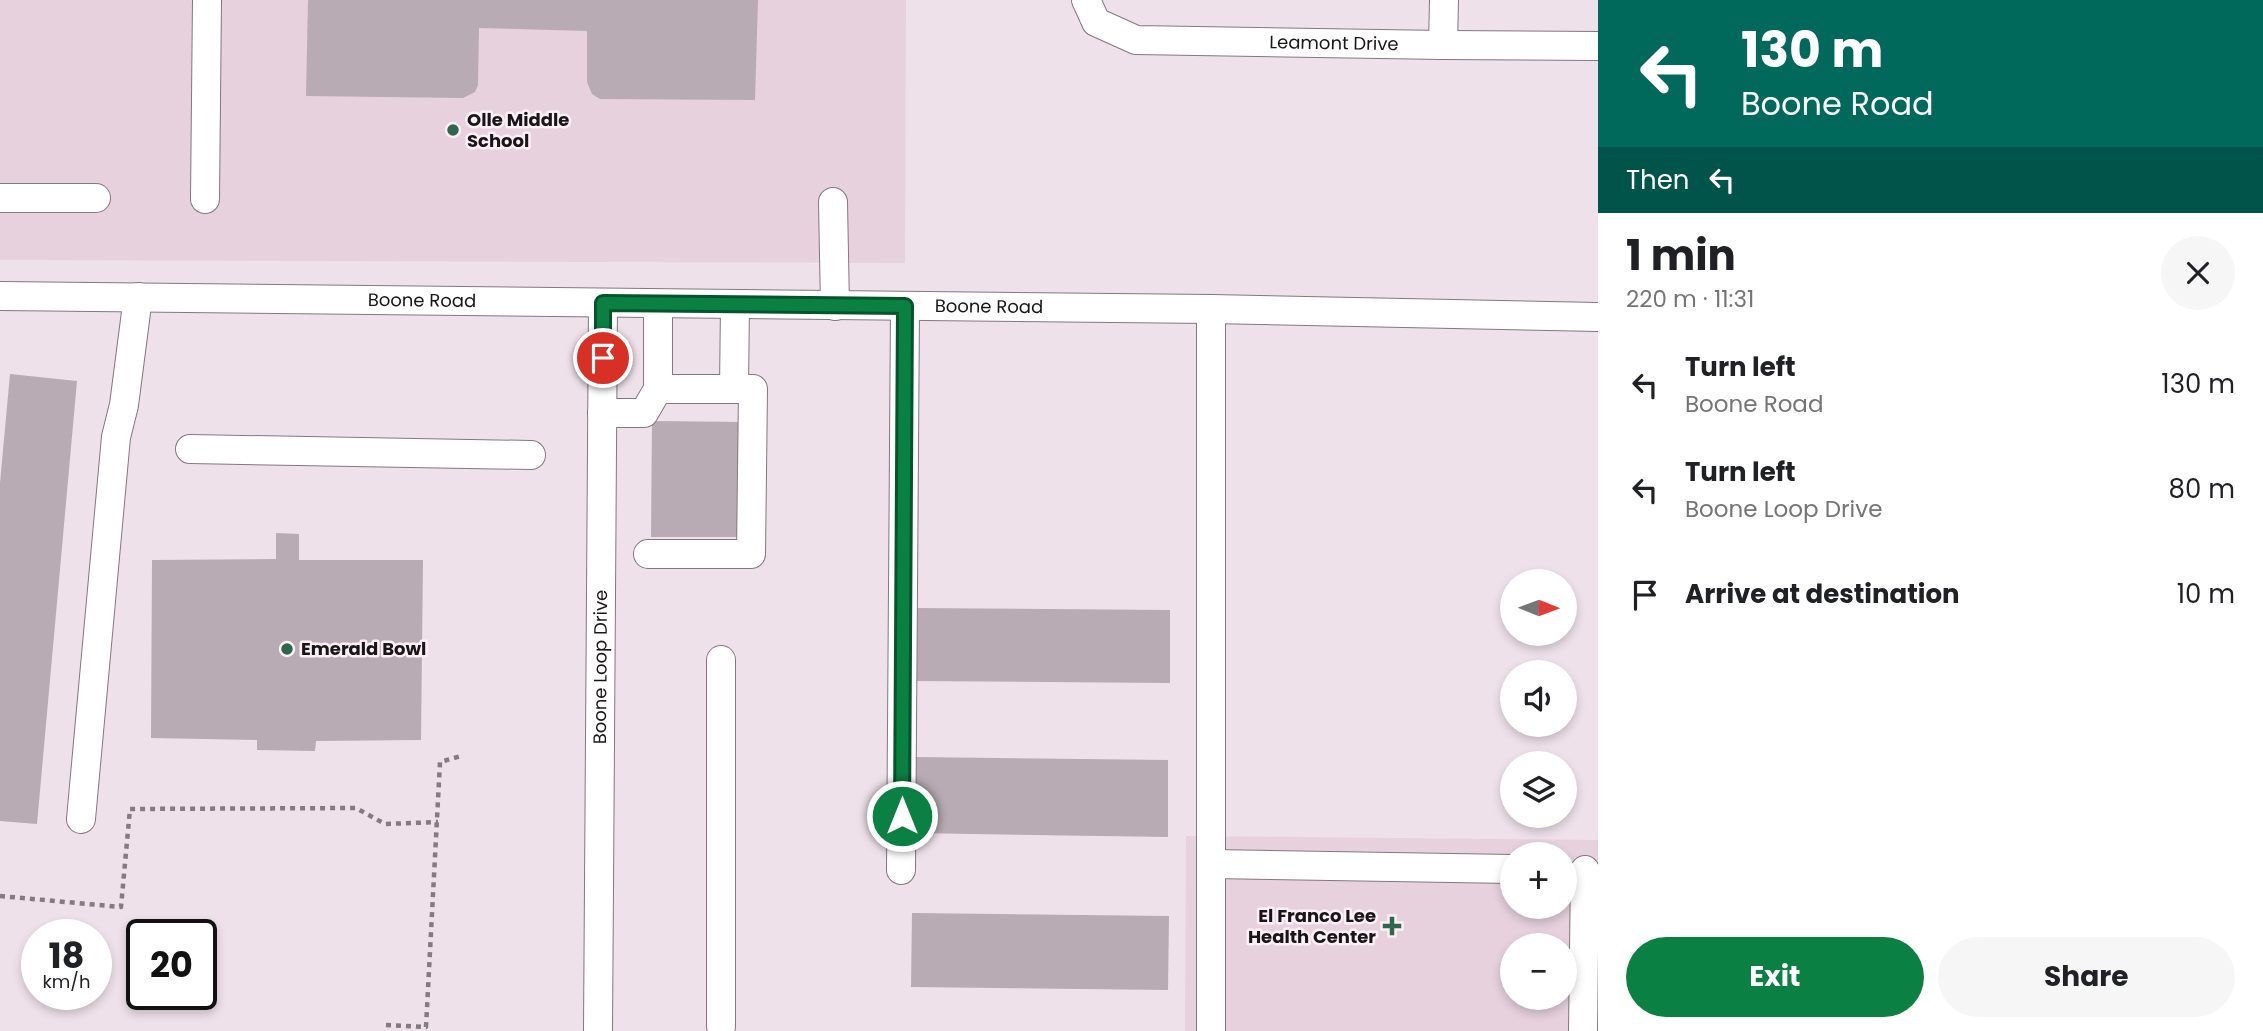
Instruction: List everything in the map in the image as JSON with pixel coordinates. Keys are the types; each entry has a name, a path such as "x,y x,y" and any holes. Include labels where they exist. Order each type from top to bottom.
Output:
{"street":[{"path":"205,199 207,0"},
{"name":"Leamont Drive","path":"1086,0 1096,22 1136,40 1598,46"},
{"path":"1443,45 1444,0"},
{"path":"0,198 96,198"},
{"path":"833,202 835,306"},
{"name":"Boone Road","path":"0,296 1211,309 1598,317"},
{"path":"81,819 116,436 124,405 138,298"},
{"name":"Boone Loop Drive","path":"597,1031 603,303"},
{"path":"602,413 644,413 658,389 658,304"},
{"path":"734,389 735,304"},
{"path":"901,870 905,306"},
{"path":"1211,309 1212,1031"},
{"path":"648,554 751,554 753,389 658,389"},
{"path":"190,449 531,455"},
{"path":"721,660 721,1026"},
{"path":"1212,864 1500,869"},
{"path":"1582,870 1583,1031"}],"path":[{"path":"386,1025 426,1027 440,762 461,756"},
{"path":"0,895 121,907 130,809 356,808 385,824 438,822"}],"shaded area":[{"name":"Olle Middle School","path":"0,0 906,0 905,263 0,260"},
{"name":"El Franco Lee Health Center","path":"1186,836 1598,840 1598,1031 1185,1031"}],"building":[{"path":"308,0 758,0 755,100 600,99 592,94 587,82 587,31 479,28 478,85 475,92 463,98 306,96"},
{"path":"10,374 77,381 37,824 0,821 0,483"},
{"path":"652,421 745,422 745,537 651,537"},
{"name":"Emerald Bowl","path":"276,533 299,534 299,560 423,560 421,740 316,741 315,751 257,750 257,740 151,738 152,560 276,559"},
{"path":"914,608 1170,610 1170,683 914,681"},
{"path":"913,757 1168,760 1168,837 912,833"},
{"path":"912,913 1169,916 1168,990 911,987"}],"place":[{"name":"Olle Middle School","path":"453,130"},
{"name":"Emerald Bowl","path":"287,649"},
{"name":"El Franco Lee Health Center","path":"1392,926"}],"route":[{"path":"603,358 603,303 905,306 902,816"}]}
